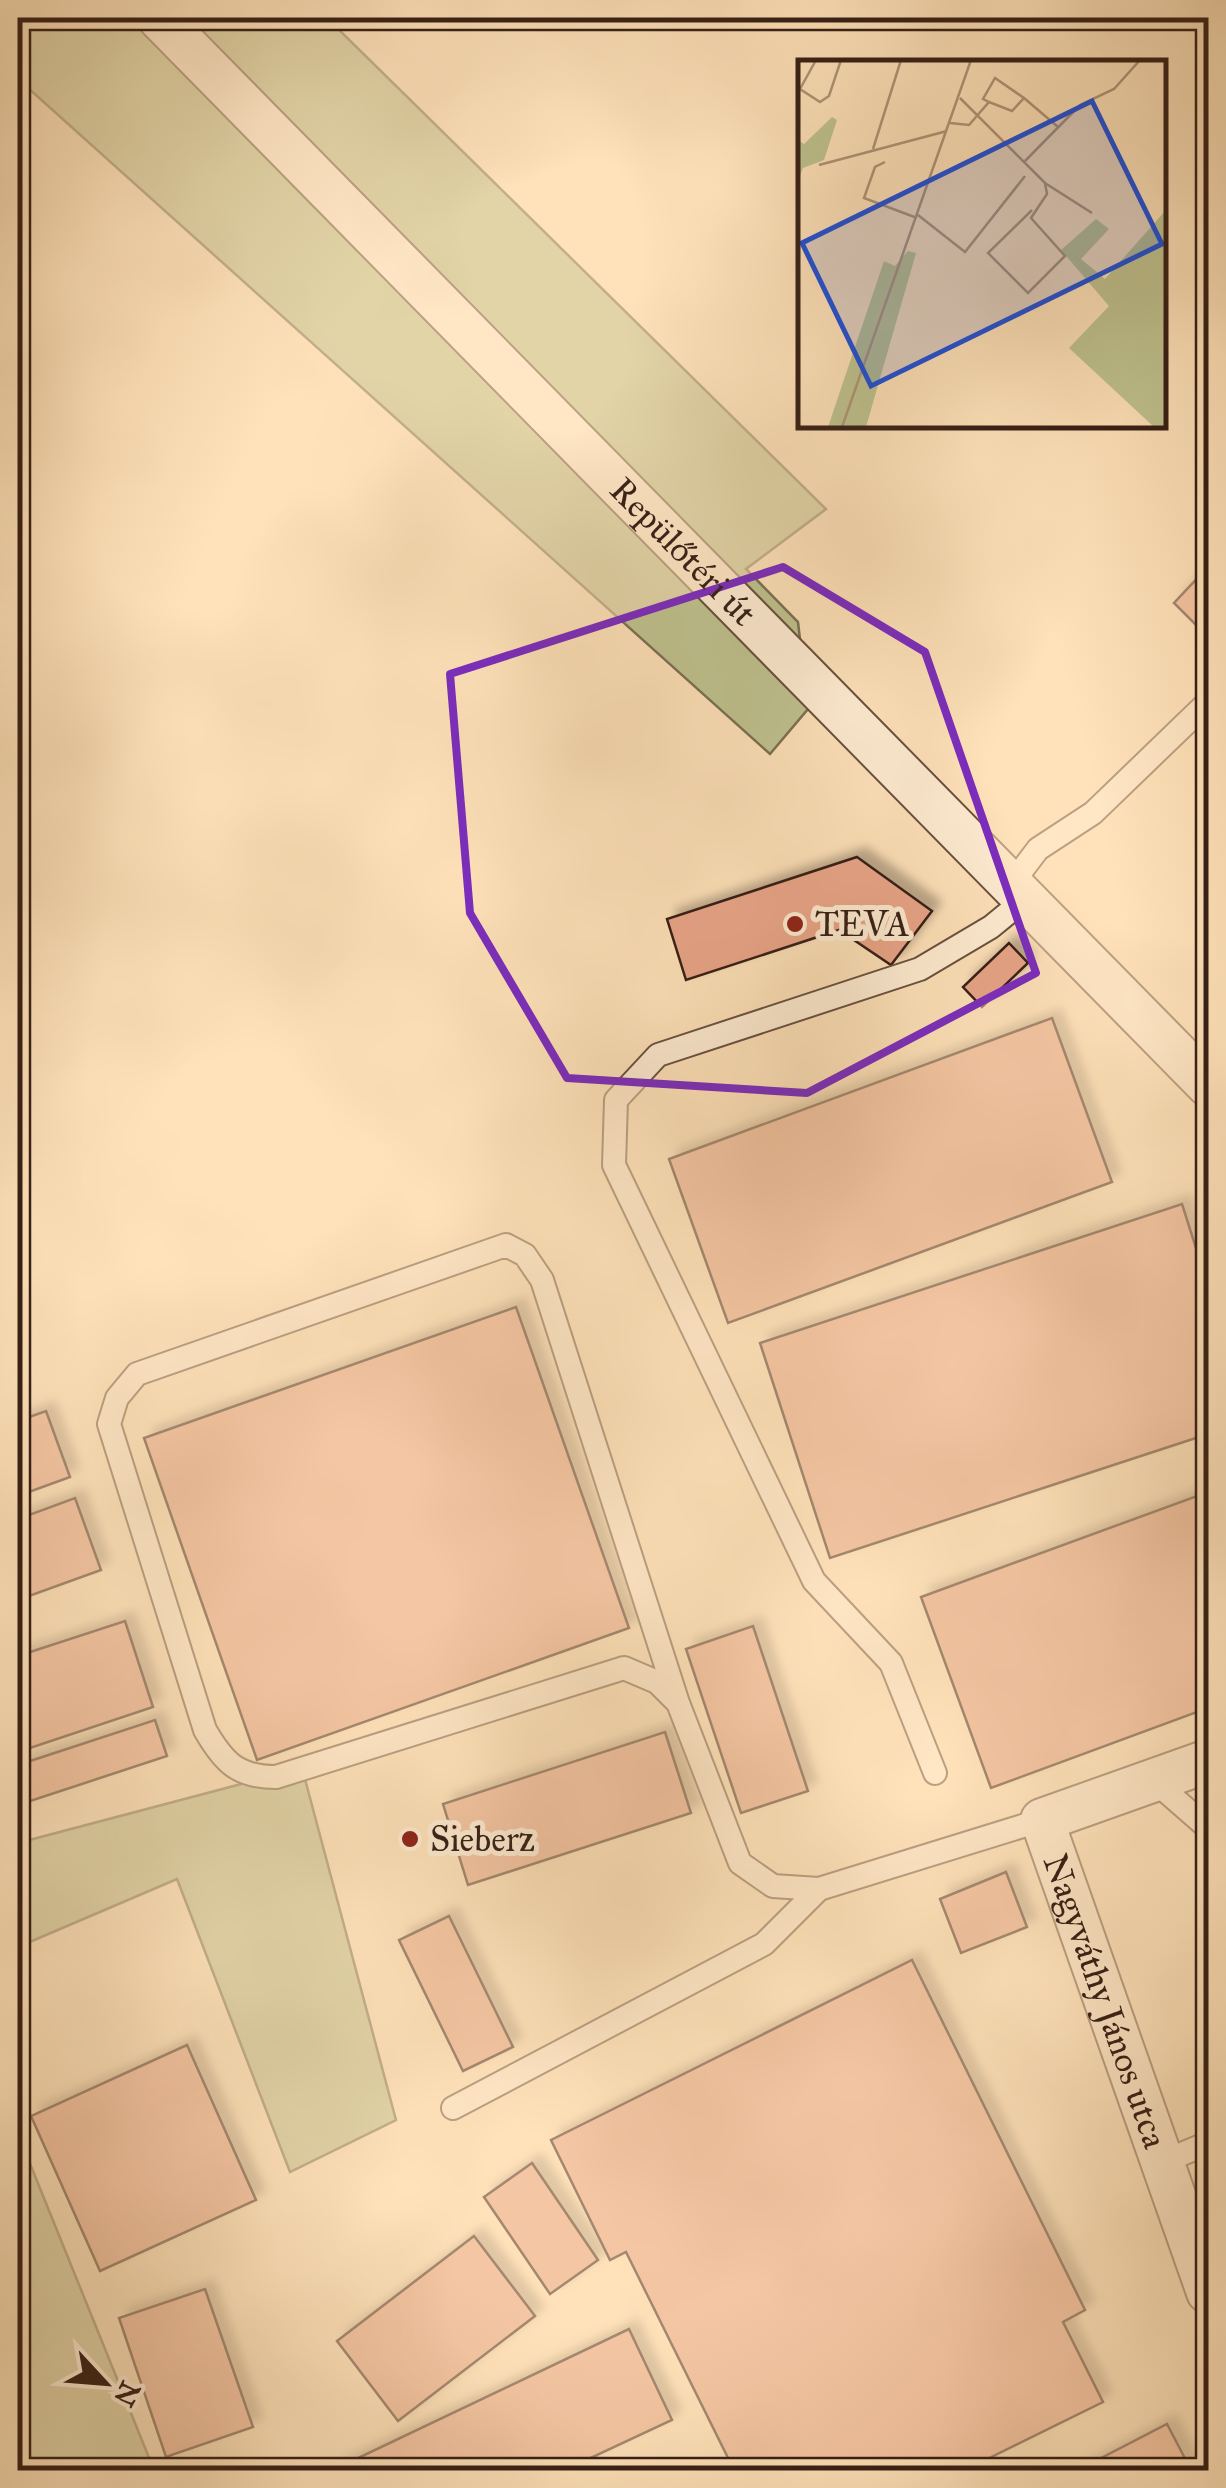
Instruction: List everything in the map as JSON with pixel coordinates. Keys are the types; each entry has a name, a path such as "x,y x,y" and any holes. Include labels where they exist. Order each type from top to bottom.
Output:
{"street":[{"name":"Repülőtéri út","path":"159,18 1208,1086"},
{"path":"1042,1820 1208,1761"},
{"name":"Nagyváthy János utca","path":"1042,1820 1208,2292"}],"lane":[{"path":"934,1772 891,1663 814,1581 614,1166 616,1100 658,1055 920,969 991,928 1017,893 1038,849 1092,812 1208,702"},
{"path":"678,1703 656,1682 624,1668 276,1776 246,1776 222,1758 205,1730 109,1424 117,1398 137,1374 155,1367 506,1245 526,1254 542,1280 678,1703 740,1863 773,1886 820,1889 1042,1820"},
{"path":"1154,1780 1208,1828"},
{"path":"453,2108 764,1944 820,1889"},
{"path":"1163,2162 1208,2143"}],"highlighted area":[{"path":"783,567 925,652 1036,973 807,1093 567,1078 470,913 450,674"}],"green space":[{"path":"18,18 327,18 826,509 746,569 798,622 808,709 770,754 18,79"},
{"path":"302,1768 396,2120 290,2172 177,1879 18,1947 18,1843"},
{"path":"18,2134 154,2470 18,2470"}],"building":[{"path":"1208,567 1208,637 1174,603"},
{"name":"TEVA","path":"857,857 932,911 891,965 839,930 686,980 667,919"},
{"path":"1009,943 1028,963 982,1007 963,987"},
{"path":"1052,1018 1112,1182 728,1323 669,1159"},
{"path":"1182,1204 1208,1286 1208,1434 830,1558 760,1343"},
{"path":"516,1307 629,1628 257,1760 144,1438"},
{"path":"46,1411 70,1477 18,1496 18,1421"},
{"path":"1208,1492 1208,1708 991,1788 921,1597"},
{"path":"75,1498 101,1570 18,1600 18,1519"},
{"path":"125,1621 153,1707 18,1752 18,1656"},
{"path":"753,1626 808,1791 741,1813 686,1649"},
{"path":"155,1720 167,1756 18,1805 18,1765"},
{"path":"665,1732 691,1813 468,1885 443,1804"},
{"path":"1006,1872 1027,1927 961,1953 940,1899"},
{"path":"449,1916 513,2047 463,2071 399,1940"},
{"path":"912,1960 1085,2310 1063,2322 1103,2402 965,2470 734,2470 626,2252 610,2260 551,2140"},
{"path":"187,2045 256,2200 100,2271 31,2116"},
{"path":"532,2163 598,2260 550,2294 484,2197"},
{"path":"474,2236 535,2316 398,2421 337,2341"},
{"path":"205,2289 253,2427 166,2457 119,2318"},
{"path":"629,2329 672,2420 565,2470 333,2470"},
{"path":"1167,2424 1191,2470 1078,2470"}],"place":[{"name":"TEVA","path":"795,924"},
{"name":"Sieberz","path":"410,1839"}]}
